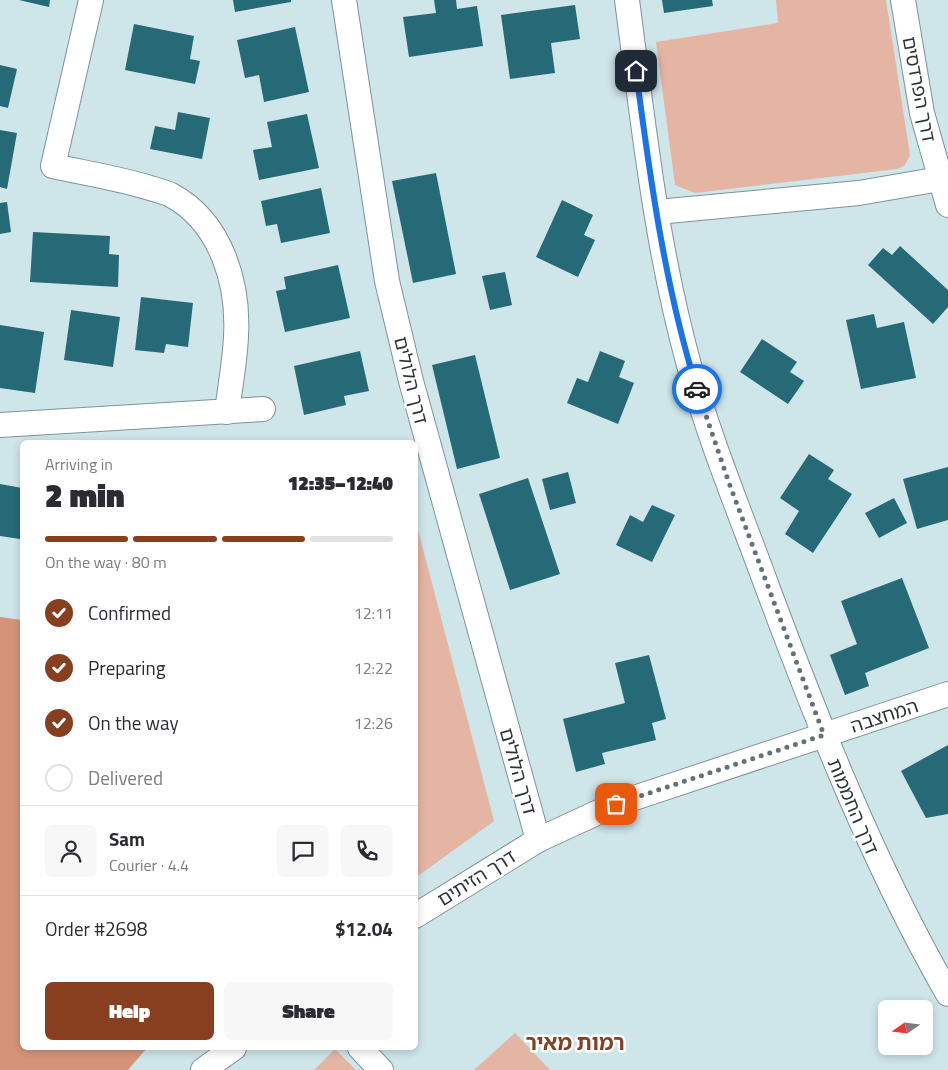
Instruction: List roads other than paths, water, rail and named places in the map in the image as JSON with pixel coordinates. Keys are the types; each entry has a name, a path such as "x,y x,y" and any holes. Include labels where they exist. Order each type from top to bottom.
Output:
{"street":[{"path":"91,0 53,166 132,183 171,195 198,215 214,234 226,260 234,294 236,335 227,412"},
{"name":"דרך הלולים","path":"344,0 387,281 411,381 538,840"},
{"name":"דרך החממות","path":"627,0 657,212 673,297 689,364 705,416 824,735 875,855 948,994"},
{"name":"דרך הפרדסים","path":"903,0 922,113 948,205"},
{"path":"657,212 859,193 940,180"},
{"path":"0,425 263,409"},
{"name":"המחצבה","path":"538,840 616,804 948,694"},
{"name":"דרך הזיתים","path":"418,914 538,840"},
{"path":"202,1070 232,1050"},
{"path":"216,1070 232,1050"},
{"path":"362,1050 381,1070"}],"district":[{"name":"רמות מאיר","path":"575,1042"}]}
